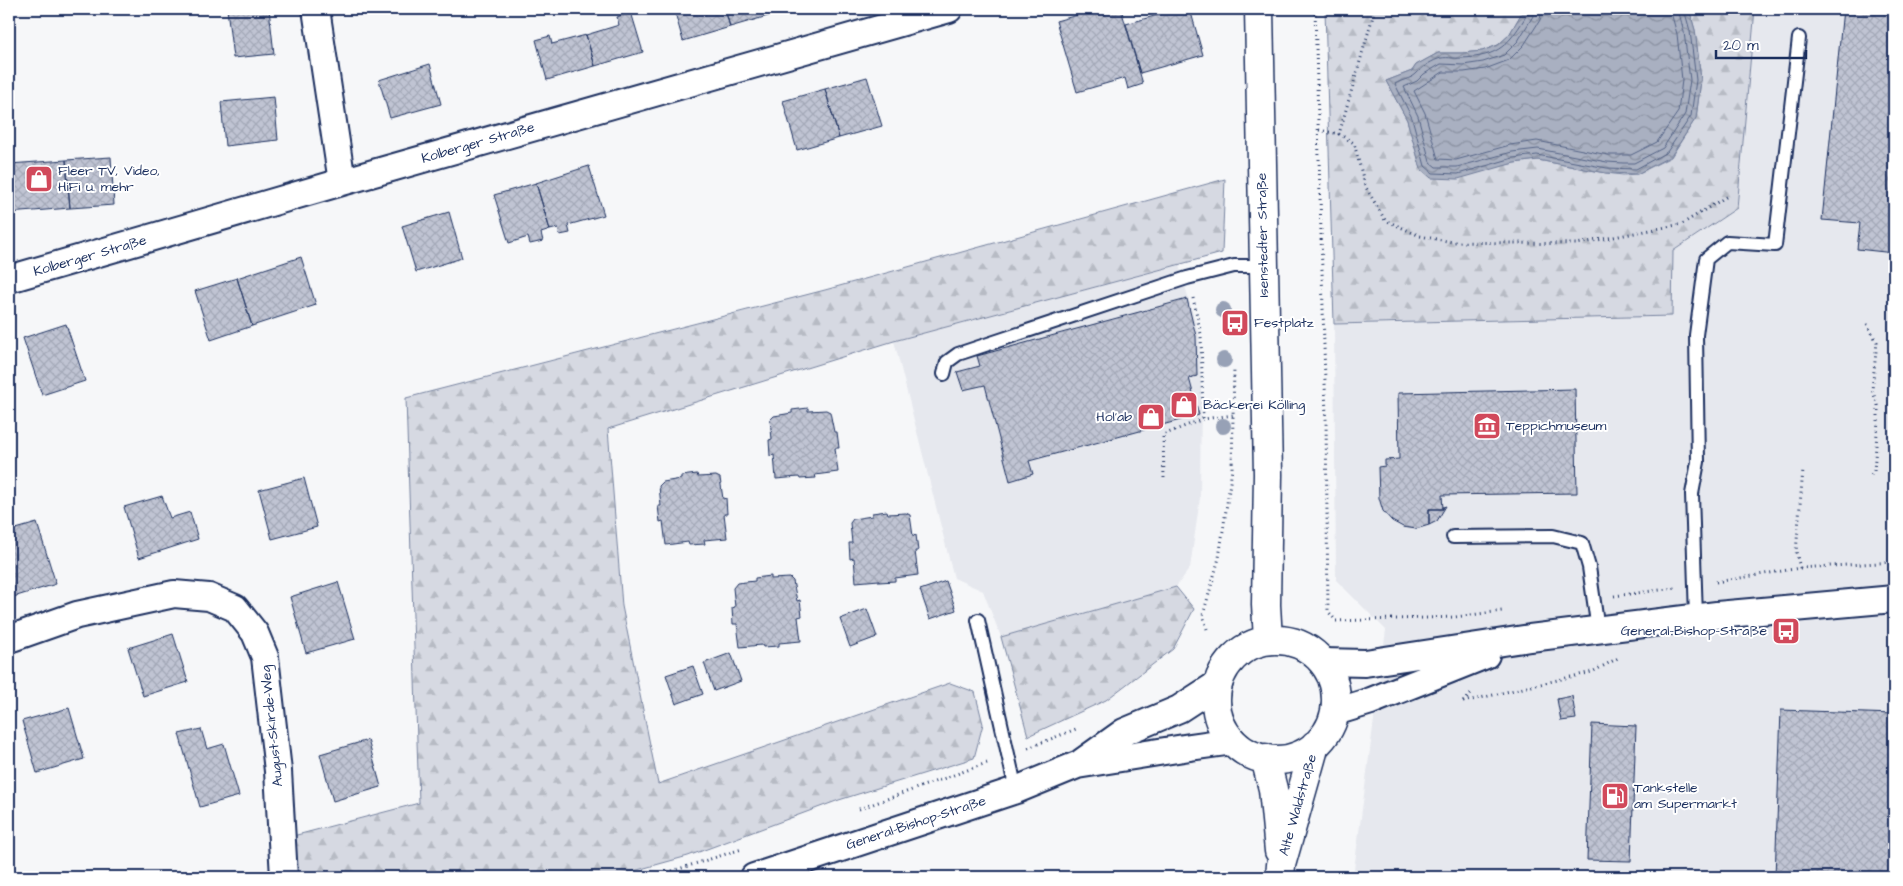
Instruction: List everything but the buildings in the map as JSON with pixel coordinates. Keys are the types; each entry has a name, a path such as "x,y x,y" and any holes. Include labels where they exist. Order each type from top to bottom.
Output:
{"street":[{"path":"316,9 342,182"},
{"name":"Kolberger Straße","path":"9,279 949,9"},
{"name":"Isenstedter Straße","path":"1259,9 1268,474 1266,605 1268,640"},
{"name":"August-Skirde-Weg","path":"9,639 77,615 174,594 209,597 235,608 255,633 265,657 278,771 284,877"},
{"path":"1322,662 1365,663 1530,638 1696,617 1894,598"},
{"path":"1335,712 1372,701 1530,638"},
{"path":"1268,640 1283,640 1298,644 1312,651 1322,662 1332,677 1336,694 1335,712 1328,730 1315,745 1301,754 1286,759 1265,758 1253,755 1233,741 1224,729 1218,714 1216,699 1218,683 1226,668 1237,655 1251,645 1268,640"},
{"name":"General-Bishop-Straße","path":"1078,766 1124,732 1179,709 1218,683"},
{"name":"General-Bishop-Straße","path":"754,877 1016,790 1078,766 1233,741"},
{"name":"Alte Waldstraße","path":"1280,871 1315,745"},
{"name":"Alte Waldstraße","path":"1265,758 1273,789 1280,871"}],"lane":[{"path":"1696,617 1692,494 1698,462 1696,335 1706,259 1727,242 1776,245 1799,38"},
{"path":"944,374 947,362 958,354 1187,278 1234,266 1264,266"},
{"path":"1454,537 1553,536 1582,543 1589,567 1598,630"},
{"path":"978,620 1016,790"}],"path":[{"path":"1315,9 1326,419 1326,585 1328,611 1336,621"},
{"path":"1339,134 1375,9"},
{"path":"1318,130 1339,134 1354,143 1364,186 1385,220 1420,236 1452,242 1577,244 1682,224 1729,195"},
{"path":"1187,278 1201,334 1203,419"},
{"path":"1867,324 1877,342 1872,390 1878,405 1878,420 1874,471 1870,476"},
{"path":"1207,630 1203,616 1220,549 1232,469 1234,360"},
{"path":"1164,478 1163,436 1203,419 1234,415"},
{"path":"1800,568 1796,552 1802,470"},
{"path":"1463,702 1592,672 1623,656"},
{"path":"853,812 1076,729"},
{"path":"653,877 745,848"}],"shaded area":[{"path":"1755,9 1894,9 1894,877 1353,877 1386,630 1336,580 1334,324 1671,316 1673,251 1737,208"},
{"path":"1179,265 1199,335 1201,388 1200,498 1190,568 1176,587 1001,637 983,591 954,578 894,341"}],"green space":[{"path":"1325,9 1524,9 1509,35 1498,45 1482,51 1438,53 1416,65 1412,71 1386,81 1407,120 1421,169 1488,169 1538,160 1623,175 1637,174 1671,157 1696,118 1701,80 1695,30 1689,9 1755,9 1737,208 1673,251 1672,316 1334,324"},
{"path":"1225,179 1222,253 894,341 608,429 622,606 658,784 950,683 975,692 983,724 974,758 839,800 688,856 612,877 297,877 293,836 419,803 406,398 825,290"},
{"path":"1176,587 1194,609 1173,649 1106,700 1028,736 1001,637"}],"water":[{"path":"1524,9 1689,9 1695,30 1701,80 1696,118 1671,156 1637,174 1606,173 1538,160 1514,163 1458,179 1431,178 1421,169 1407,120 1386,81 1412,71 1416,65 1438,53 1482,51 1498,45 1509,35"}],"place":[{"name":"Fleer TV, Video, HiFi u. mehr","path":"39,179"},
{"name":"Festplatz","path":"1235,323"},
{"name":"Bäckerei Kölling","path":"1184,405"},
{"name":"Hol'ab","path":"1151,417"},
{"name":"Teppichmuseum","path":"1487,426"},
{"name":"General-Bishop-Straße","path":"1786,631"},
{"name":"Tankstelle am Supermarkt","path":"1615,796"}]}
